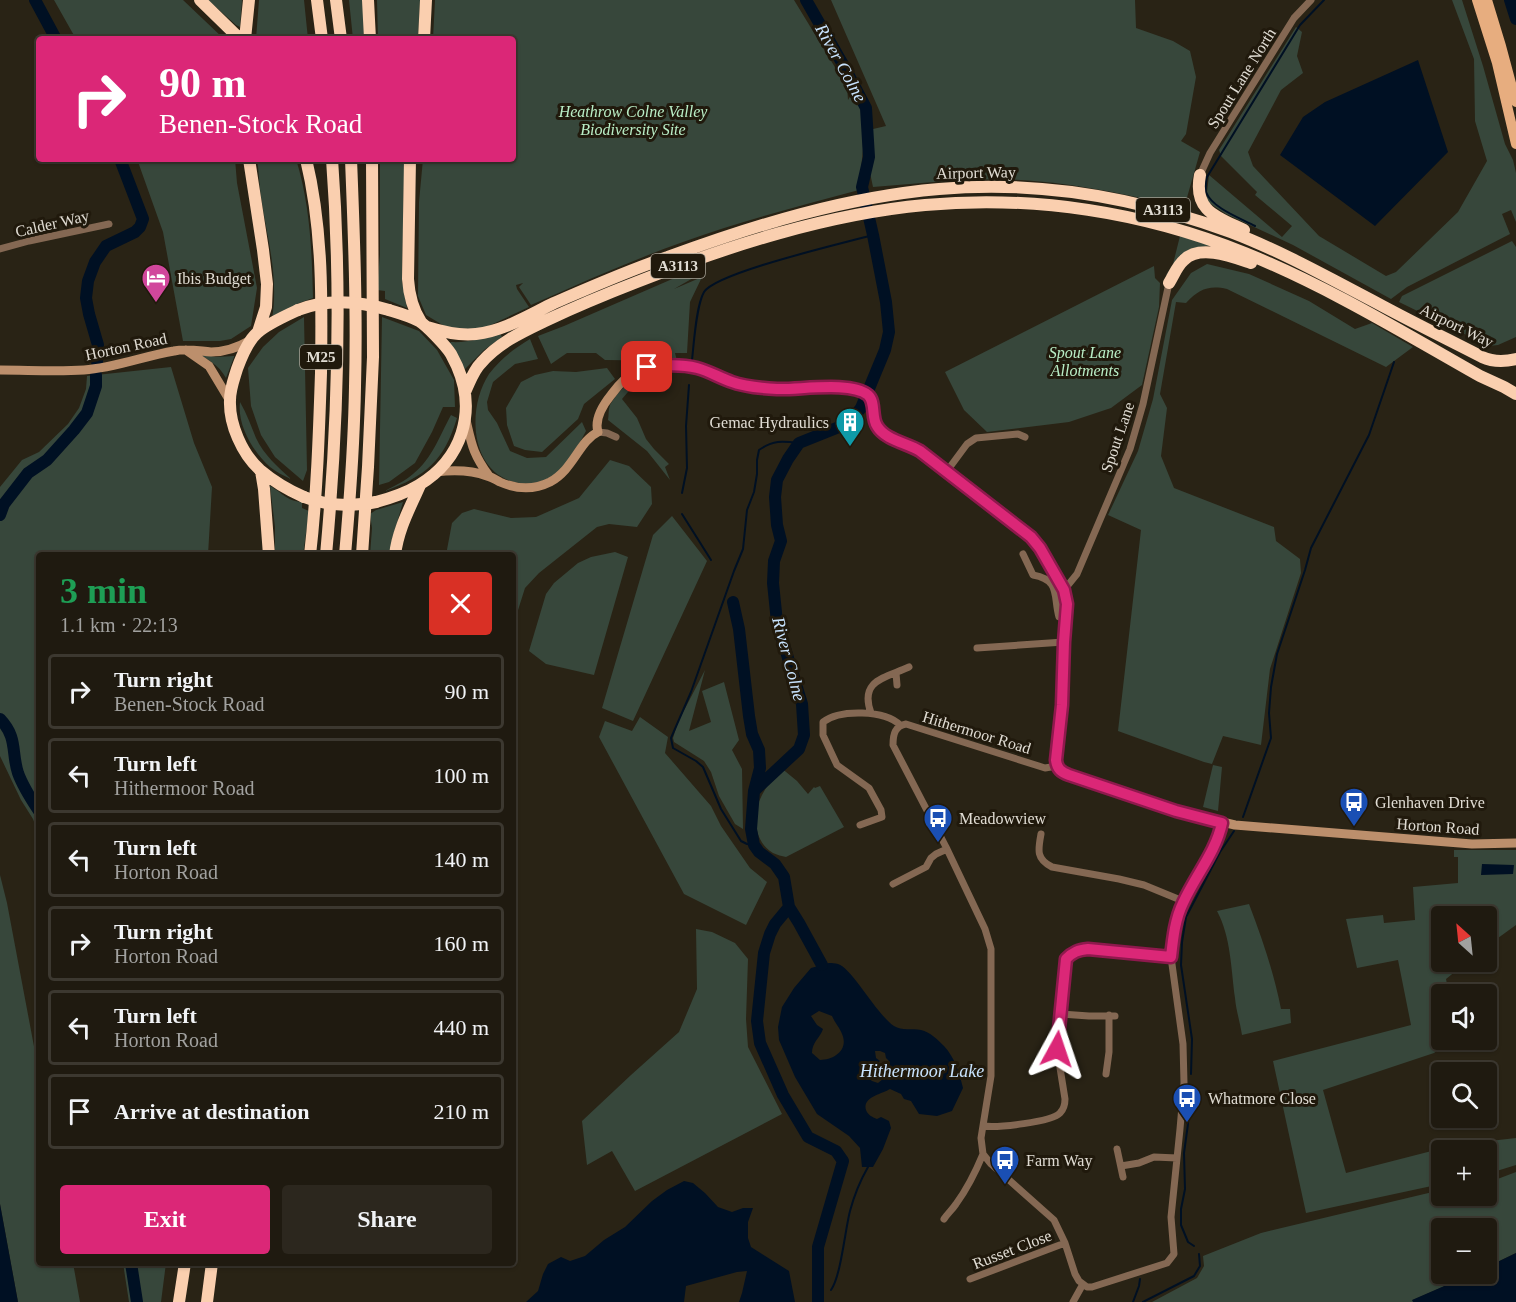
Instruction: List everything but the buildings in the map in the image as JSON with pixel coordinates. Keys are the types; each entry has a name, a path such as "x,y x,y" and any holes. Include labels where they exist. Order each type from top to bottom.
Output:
{"highway":[{"path":"200,0 237,36"},
{"path":"317,0 322,36"},
{"path":"336,0 341,36"},
{"path":"368,0 370,36"},
{"path":"424,36 426,0"},
{"path":"245,36 249,3"},
{"path":"249,162 267,284 266,307 233,381 230,401 233,423 247,453 261,471 283,486 304,497 332,504 354,505 393,497 420,484 436,472 455,448 466,418 465,392 451,354 424,324 412,305 409,294 410,162"},
{"name":"M25","path":"307,162 321,250 322,316 318,439 310,552"},
{"name":"M25","path":"326,552 331,510 338,281 333,162"},
{"name":"M25","path":"345,552 356,389 356,275 351,162"},
{"path":"362,552 373,357 372,162"},
{"path":"1200,175 1199,194 1203,204 1211,213 1272,242 1302,264"},
{"name":"Airport Way","path":"255,336 297,310 312,305 340,302 361,303 389,310 446,333 479,334 497,330 588,289 672,255 754,227 876,197 942,188 975,187 1026,188 1080,193 1149,207 1197,220 1302,264 1482,357 1496,361 1516,359"},
{"name":"Airport Way","path":"465,392 479,365 495,349 519,334 607,294 696,259 802,227 859,214 925,205 1018,202 1073,207 1138,219 1225,245 1276,266 1340,298 1516,394"},
{"path":"1169,284 1185,258 1197,252 1208,252 1260,266 1276,266"},
{"path":"261,471 269,552"},
{"path":"396,552 402,524 420,484"},
{"path":"179,1302 185,1266"},
{"path":"207,1302 212,1266"}],"main road":[{"path":"1477,0 1497,63 1516,144"},
{"path":"1487,0 1516,102"}],"street":[{"name":"Spout Lane North","path":"1200,175 1210,153 1294,18 1311,0"},
{"name":"Calder Way","path":"0,249 110,225"},
{"name":"Spout Lane","path":"1064,590 1077,574 1130,449 1143,404 1169,284"},
{"name":"Horton Road","path":"0,370 83,370 108,367 176,351 226,350 242,345 255,336"},
{"name":"Horton Road","path":"186,350 209,366 230,401"},
{"path":"598,432 596,422 609,397 627,377 647,367 699,368 729,381 753,387 844,388 868,395 874,420 881,431 887,436 912,446 1031,537 1040,548 1064,590 1067,604 1057,766"},
{"path":"466,418 473,451 489,476"},
{"path":"436,472 458,470 489,476 520,488 539,486 559,477 592,435 598,432 608,433 616,438"},
{"path":"947,471 967,444 976,438 1018,434 1025,437"},
{"path":"1023,554 1033,575 1043,577 1050,582 1056,596 1059,617 1066,619"},
{"path":"981,645 1064,642"},
{"path":"871,714 867,696 875,682 909,667"},
{"path":"896,673 897,685"},
{"path":"860,825 882,817 881,810 869,788 837,765 823,735 823,722 828,718 862,713 893,719 900,725"},
{"name":"Hithermoor Road","path":"983,1154 981,1138 991,1076 992,954 985,929 893,745 893,737 900,725 906,724 1045,768 1057,766"},
{"name":"Horton Road","path":"1057,766 1064,773 1112,790 1222,823 1472,844 1516,843"},
{"path":"944,1219 955,1205 983,1154 991,1164 1054,1220 1065,1243 1075,1274 1079,1281 1087,1287 1167,1263 1172,1258 1174,1254 1170,1217 1184,1083 1183,1044 1171,957 1173,937 1183,901 1216,841 1222,823"},
{"path":"1041,834 1038,850 1045,863 1052,867 1144,885 1183,901"},
{"path":"892,884 926,867 931,858 947,849"},
{"path":"983,1126 995,1127 1049,1118 1059,1114 1064,1107 1065,1099 1057,1049 1066,959 1072,953 1088,949 1171,957"},
{"path":"1060,1014 1112,1016 1105,1063 1106,1074"},
{"path":"1117,1149 1123,1177"},
{"path":"1121,1166 1139,1164 1154,1157 1177,1158"},
{"path":"977,1168 991,1164"},
{"name":"Russet Close","path":"969,1279 1065,1243"},
{"path":"1073,1302 1083,1284"}],"green space":[{"path":"54,0 183,0 221,36 74,36"},
{"path":"208,0 242,0 240,27 236,25"},
{"path":"259,0 304,0 308,36 256,36"},
{"path":"349,0 363,0 364,36 353,36"},
{"path":"377,0 420,0 418,36 378,36"},
{"name":"Heathrow Colne Valley Biodiversity Site","path":"435,0 794,0 847,87 848,100 851,95 861,108 863,149 859,190 705,234 626,264 531,305 519,287 523,283 516,285 529,307 480,330 446,327 426,315 418,296 419,202 423,162 516,162 516,36 433,36"},
{"path":"831,0 1135,0 1136,28 1173,41 1190,51 1196,77 1186,134 1181,141 1200,152 1184,208 1072,185 1034,181 974,180 873,187 869,168 873,129 886,126"},
{"path":"1452,0 1462,0 1505,144 1513,160 1516,173 1516,222 1511,210 1502,214 1510,234 1407,287 1391,299 1293,245 1226,214 1206,201 1209,175 1282,237 1292,226 1255,195 1257,192 1221,156 1219,150 1296,27 1302,32 1297,56 1303,73 1281,90 1248,152 1253,166 1319,236 1386,276 1396,272 1458,212 1487,161 1475,121 1474,59"},
{"path":"138,162 235,162 237,183 257,288 251,326 231,339 183,341 163,232"},
{"path":"257,162 297,162 309,228 313,298 299,303 272,319 273,272"},
{"path":"380,162 406,162 402,281 407,308 385,299 385,291 377,290 380,254"},
{"path":"1180,236 1216,247 1198,248 1168,276 1166,275 1173,264"},
{"path":"1512,241 1516,247 1516,337 1498,345 1489,346 1399,302 1402,296"},
{"path":"1207,264 1249,274 1309,301 1355,329 1372,323 1413,347 1386,367 1227,289 1210,288 1195,294 1186,303 1176,302 1160,394 1167,408 1161,456 1174,488 1274,527 1276,541 1300,559 1301,573 1270,669 1261,745 1223,736 1212,764 1118,731 1141,530 1108,515 1138,451 1153,399 1172,300 1191,273"},
{"name":"Spout Lane Allotments","path":"1154,266 1155,278 1160,283 1159,307 1142,385 1111,408 1069,422 987,432 964,410 945,372"},
{"path":"693,270 700,274 674,289 702,277 690,302 687,353 675,353 677,361 605,360 596,353 567,353 551,364 538,336"},
{"path":"304,317 307,470 303,481 275,457 261,435 251,406 248,368 263,347 279,332"},
{"path":"382,317 419,331 437,350 454,380 455,407 443,407 415,463 389,482 379,485"},
{"path":"500,333 502,337 484,350 464,370 449,344 451,342 469,341"},
{"path":"530,339 538,359 515,364 493,382 487,402 488,410 510,451 527,458 546,457 582,422 586,431 577,448 558,472 545,480 519,483 503,477 490,468 477,439 475,422 477,405 489,374 508,354"},
{"path":"193,352 216,357 234,356 226,378 212,362"},
{"path":"171,367 194,443 212,487 208,552 36,552 36,827 0,756 0,487 22,460 39,452 68,424 79,408 86,389 87,376"},
{"path":"607,368 615,379 584,404 578,419 542,452 514,446 507,425 506,408 521,382 535,375 553,371 576,372"},
{"path":"648,373 671,373 672,381 656,384 648,378 633,386 622,399 637,418 646,439 669,464 665,467 670,480 647,451 608,420 610,405 617,395 631,381"},
{"path":"240,402 263,450 291,479 270,467 252,446 241,420"},
{"path":"451,415 457,418 452,433 432,465 412,479 385,491 407,479 420,468 435,446"},
{"path":"610,460 629,466 651,487 652,504 637,527 609,524 597,527 539,573 525,588 516,616 516,552 447,552 452,523 462,513 474,509 511,518 536,517 579,498"},
{"path":"270,486 288,498 302,502 302,508 309,511 303,552 275,552 275,527"},
{"path":"403,502 390,552 370,552 372,528 370,514"},
{"path":"672,516 707,561 633,721 602,708 653,535"},
{"path":"615,552 628,557 594,675 546,664 529,651 546,594 554,583 578,563 591,557"},
{"path":"705,670 689,731 711,722 702,691 724,682 739,740 732,750 742,769 743,829 735,824 719,796 711,772 704,761 674,742 673,738 678,722"},
{"path":"640,717 668,737 665,753 711,806 721,826 750,868 767,882 746,925 684,894 599,737 605,721 632,731"},
{"path":"1213,765 1222,767 1218,811 1203,807"},
{"path":"780,767 808,794 814,787 820,786 844,827 786,857 766,848 761,842 756,827 759,802"},
{"path":"1454,850 1516,850 1516,925 1497,939 1497,906 1431,906 1431,972 1455,972 1446,979 1447,984 1431,984 1431,1050 1438,1050 1323,1090 1346,1173 1431,1151 1431,1186 1306,1213 1273,1061 1411,1025 1398,960 1357,968 1346,919 1383,915 1384,923 1415,920 1413,887 1458,883 1458,857 1454,857"},
{"path":"0,875 36,1057 36,1266 74,1266 80,1302 18,1302 0,1204"},
{"path":"1249,904 1275,982 1281,1009 1290,1009 1291,1023 1242,1035 1228,942 1217,911"},
{"path":"696,929 712,932 735,943 748,959 746,1019 748,1047 782,1114 635,1191 612,1151 587,1165 582,1121 679,1032 697,989"},
{"path":"1516,1138 1516,1165 1497,1171 1497,1140"},
{"path":"1516,1172 1516,1253 1497,1262 1497,1218 1431,1218 1431,1284 1449,1284 1413,1302 1152,1302 1197,1278 1204,1266 1203,1256 1261,1233 1431,1192 1431,1206 1497,1206 1497,1179"},
{"path":"123,1266 166,1266 161,1302 129,1302"}],"water":[{"path":"1418,60 1448,152 1375,226 1280,155 1303,117 1325,102"},
{"path":"1482,864 1514,865 1513,874 1481,875"},
{"name":"Hithermoor Lake","path":"829,963 844,967 894,1026 924,1031 939,1041 951,1055 960,1076 963,1088 952,1111 937,1116 919,1114 911,1101 890,1089 867,1102 868,1113 877,1119 881,1117 889,1121 891,1128 873,1167 862,1167 860,1148 849,1136 817,1114 795,1077 779,1040 778,1027 782,1007 811,968","holes":["819,1011 832,1016 844,1040 839,1053 825,1060 820,1060 812,1053 823,1029 811,1016","875,1051 885,1053 890,1062 887,1074 878,1083 867,1077 868,1071 880,1061 876,1058"]},
{"path":"684,1181 693,1183 718,1207 732,1212 743,1208 753,1208 748,1222 748,1238 751,1247 789,1271 795,1302 739,1302 747,1271 686,1286 684,1302 526,1302 538,1291 548,1264 561,1257 570,1261 585,1256 604,1240 625,1227 652,1201"},
{"path":"0,1204 18,1302 0,1302"},
{"path":"1516,1253 1516,1302 1413,1302 1412,1300 1449,1284 1497,1284 1497,1262"}],"waterway":[{"path":"35,0 54,36"},
{"name":"River Colne","path":"754,791 799,749 804,735 802,704 777,622 773,583 774,561 781,541 777,525 775,497 777,480 799,443 849,423 861,408 885,350 889,332 886,302 862,187 869,157 866,108 806,0"},
{"path":"1255,226 1227,212 1209,198 1206,192 1207,177 1300,25 1324,0"},
{"path":"1510,0 1516,19"},
{"path":"97,362 98,345 86,298 88,281 95,262 106,246 135,232 143,219 121,162"},
{"name":"River Colne","path":"692,360 701,298 704,292 714,284 756,267 873,235"},
{"path":"1243,817 1271,738 1269,713 1277,654 1311,548 1369,435 1394,362"},
{"path":"0,515 4,504 28,473 47,460 87,413 96,386 96,375"},
{"name":"River Colne","path":"682,493 687,468 686,426 689,385"},
{"path":"754,845 741,841 721,809 703,767 673,748 671,738 691,692 743,549 747,510 754,492 759,450 778,442 799,443"},
{"name":"River Colne","path":"682,514 711,560"},
{"name":"River Colne","path":"733,602 739,629 752,734 759,750 760,768 754,791 751,829 754,845 759,852 775,864 784,877 789,907 822,965"},
{"path":"0,719 12,739 20,778 36,806"},
{"path":"1191,1074 1192,1039 1181,965 1186,917 1220,852 1234,831"},
{"name":"River Colne","path":"789,907 775,924 764,953 757,1021 760,1043 783,1095 808,1137 836,1151 843,1161 818,1247 818,1302"},
{"path":"1190,1090 1181,1225 1188,1242 1194,1246"},
{"path":"831,1290 840,1264 852,1205 868,1167"},
{"path":"1143,1302 1194,1276 1200,1266 1199,1254"},
{"path":"131,1266 137,1302"},
{"path":"1133,1302 1140,1279"}],"place":[{"name":"Ibis Budget","path":"156,304"},
{"name":"Gemac Hydraulics","path":"850,448"},
{"name":"Glenhaven Drive","path":"1354,828"},
{"name":"Meadowview","path":"938,844"},
{"name":"Whatmore Close","path":"1187,1124"},
{"name":"Farm Way","path":"1005,1186"}],"route":[{"path":"647,367 699,368 729,381 753,387 844,388 868,395 872,402 874,420 881,431 920,451 1031,537 1040,548 1064,590 1067,604 1062,705 1056,760 1060,770 1176,811 1222,823 1216,841 1183,901 1173,937 1171,957 1088,949 1078,950 1066,959 1057,1049"}]}
